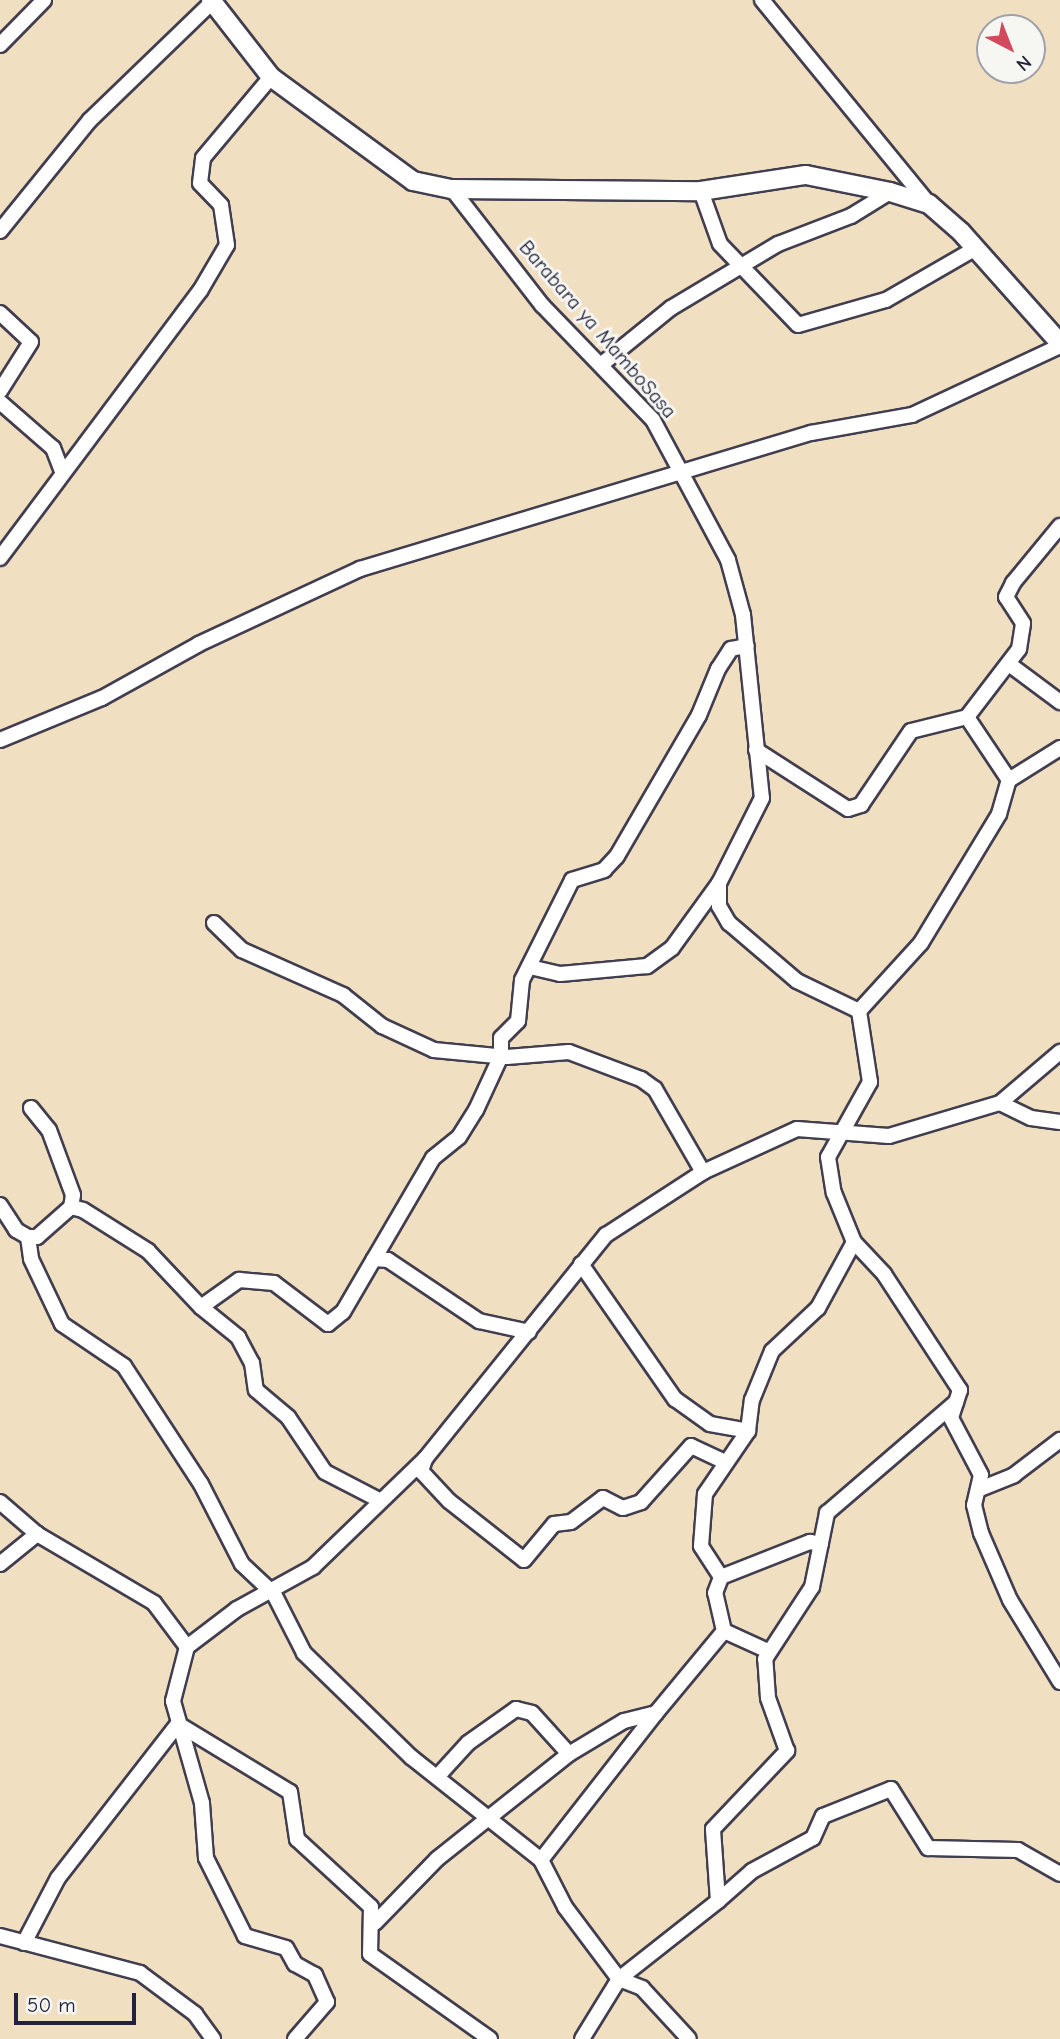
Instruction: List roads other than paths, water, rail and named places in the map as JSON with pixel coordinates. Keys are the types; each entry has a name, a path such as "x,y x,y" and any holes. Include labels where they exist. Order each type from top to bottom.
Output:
{"street":[{"path":"0,46 44,0"},
{"path":"0,740 103,698 199,644 360,569 810,433 912,415 1060,344 976,248 929,204 762,0"},
{"path":"0,231 90,120 212,1 271,77 413,181 452,189 701,191 806,175 890,192 929,204"},
{"path":"0,558 200,291 227,245 221,205 200,183 203,158 271,77"},
{"name":"Barabara ya MamboSasa","path":"452,189 541,305 602,364 653,420 728,559 747,646 762,798 719,883 672,948 647,967 614,964 560,974 529,967"},
{"path":"701,191 720,244 798,325 886,300 976,248"},
{"path":"602,364 671,308 740,267 890,192"},
{"path":"0,313 31,342 0,391"},
{"path":"0,402 53,448 62,472"},
{"path":"756,750 848,810 861,805 911,731 968,717 1009,664 1023,623 1006,597 1060,526"},
{"path":"201,1307 239,1280 274,1283 328,1324 342,1312 433,1158 459,1137 500,1056 501,1038 518,1021 529,967 572,880 604,870 617,856 699,715 718,669 731,649 747,646"},
{"path":"1009,664 1060,702"},
{"path":"968,717 1009,780"},
{"path":"859,1011 921,943 985,844 1009,780 1060,748"},
{"path":"719,883 719,906 729,923 797,981 859,1011"},
{"path":"214,923 242,950 343,995 396,1034 444,1054 500,1056 569,1052 641,1079 655,1089 703,1172"},
{"path":"859,1011 870,1082 844,1134 828,1157 854,1242 884,1274 960,1390 951,1418 981,1475 980,1489 974,1505 993,1565 1060,1682"},
{"path":"295,2039 325,2011 323,1991 286,1948 245,1936 227,1909 206,1858 202,1804 173,1701 187,1647 237,1609 274,1594 313,1567 377,1499 425,1459 484,1378 529,1332 606,1235 703,1172 797,1129 822,1127 844,1134 889,1136 1000,1102 1060,1052"},
{"path":"1000,1102 1031,1118 1060,1122"},
{"path":"28,1237 37,1237 71,1207 73,1195 49,1130 31,1108"},
{"path":"0,1205 28,1237 31,1259 62,1324 124,1366 201,1484 238,1558 274,1594 304,1653 485,1822 541,1860 565,1907 619,1979 642,1988 689,2039"},
{"path":"71,1207 134,1240 201,1307 238,1337 252,1363 256,1390 288,1417 326,1472 377,1499"},
{"path":"722,1577 701,1546 700,1530 705,1494 723,1461 748,1431 752,1399 772,1351 818,1308 854,1242"},
{"path":"374,1259 406,1270 479,1321 529,1332"},
{"path":"581,1264 675,1399 710,1424 748,1431"},
{"path":"718,1901 713,1829 787,1751 768,1698 768,1651 812,1587 827,1513 841,1497 956,1402"},
{"path":"980,1489 1014,1475 1060,1440"},
{"path":"425,1459 421,1471 449,1501 524,1560 554,1524 571,1522 603,1498 623,1508 641,1502 691,1446 723,1461"},
{"path":"0,1502 37,1534 100,1565 154,1603 187,1647"},
{"path":"0,1564 37,1534"},
{"path":"724,1631 715,1593 722,1577 810,1542 821,1544"},
{"path":"724,1631 768,1651"},
{"path":"541,1860 724,1631"},
{"path":"436,1777 468,1743 516,1709 532,1713 569,1754"},
{"path":"375,1923 485,1822 569,1754 624,1721 656,1713"},
{"path":"178,1724 290,1792 297,1839 371,1907 375,1923 370,1954 490,2039"},
{"path":"23,1943 58,1878 178,1724"},
{"path":"583,2039 619,1979 752,1871 813,1838 822,1816 891,1790 928,1848 1018,1850 1060,1874"},
{"path":"0,1936 140,1973 195,2014 213,2039"}]}
